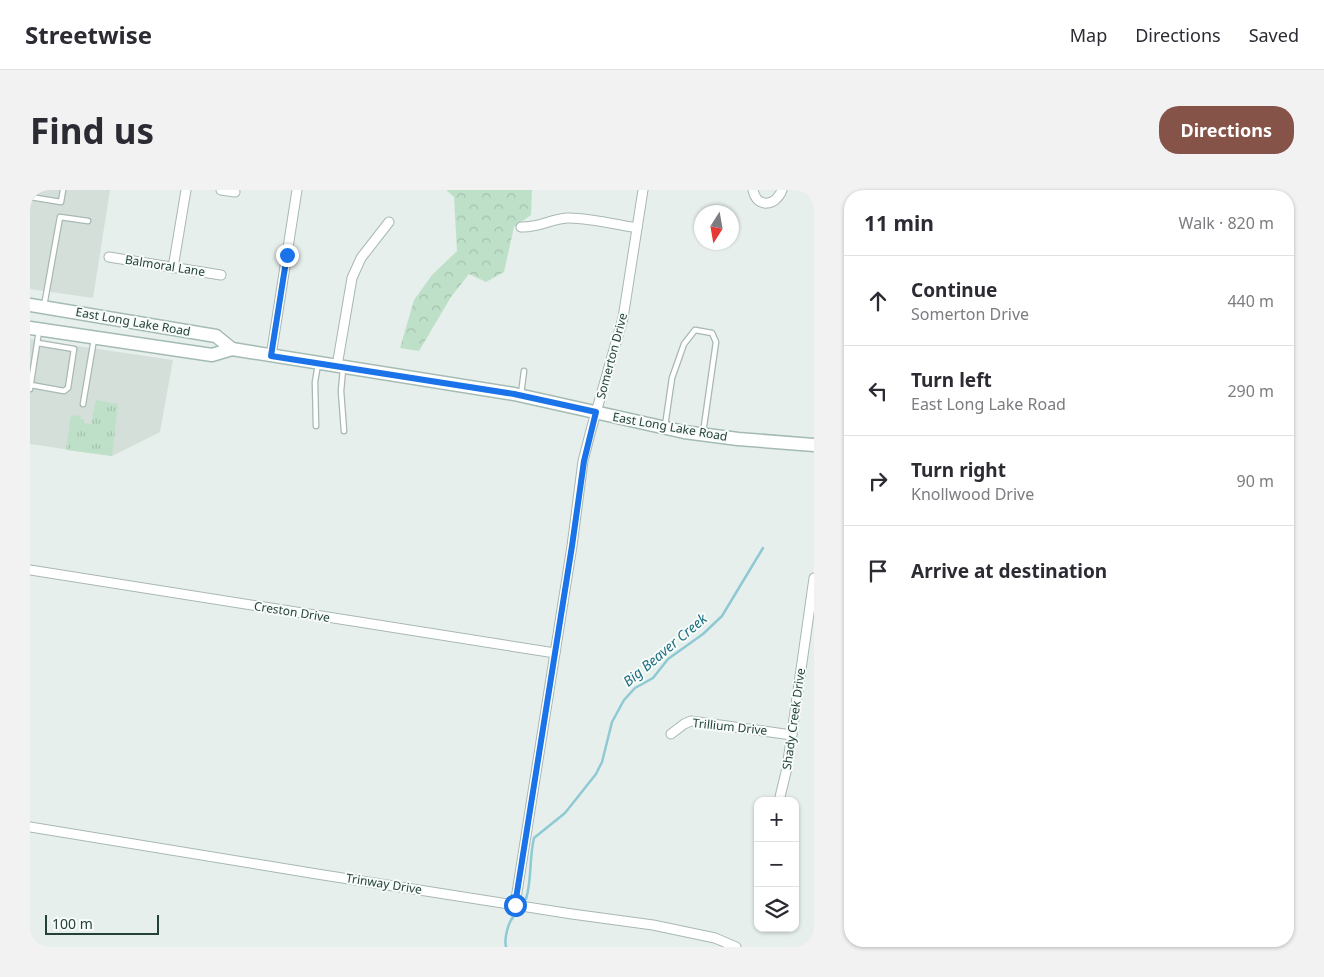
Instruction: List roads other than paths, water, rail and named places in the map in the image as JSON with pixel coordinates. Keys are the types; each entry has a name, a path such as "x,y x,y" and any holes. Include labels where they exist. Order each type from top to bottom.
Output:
{"main road":[{"name":"East Long Lake Road","path":"30,305 216,336 232,349"},
{"path":"146,346 151,345 156,340 159,333 158,326"},
{"name":"East Long Lake Road","path":"35,328 212,355 232,349 521,396 665,428 703,434 814,445"}],"street":[{"path":"173,268 186,190"},
{"path":"221,190 235,192"},
{"path":"271,356 297,190"},
{"name":"Somerton Drive","path":"515,905 584,461 620,327 643,190"},
{"path":"753,190 759,201 768,204 777,200 782,190"},
{"path":"522,227 533,227 559,219 573,218 637,228"},
{"path":"340,367 352,278 361,258 389,222"},
{"name":"Balmoral Lane","path":"108,257 220,276"},
{"name":"Creston Drive","path":"30,570 555,653"},
{"name":"Shady Creek Drive","path":"780,797 786,774 814,578"},
{"name":"Trillium Drive","path":"671,734 691,721 792,735"},
{"name":"Trinway Drive","path":"30,827 515,905 653,925 716,938 736,947"}],"lane":[{"path":"30,197 61,202 63,190"},
{"path":"44,307 60,217 88,221"},
{"path":"30,389 38,343 35,328"},
{"path":"665,428 672,378 684,344 695,330 712,333 716,342 703,434"},
{"path":"83,404 94,338"},
{"path":"31,385 64,391 68,388 74,349 38,343"},
{"path":"316,426 315,382 318,363"},
{"path":"340,367 344,431"},
{"path":"521,396 524,371"}],"waterway":[{"name":"Big Beaver Creek","path":"526,899 534,838 565,813 596,774 602,762 612,722 624,700 635,688 653,678 668,659 703,634 722,616 763,548"},
{"name":"Big Beaver Creek","path":"506,947 507,930 515,915 521,911"}]}
